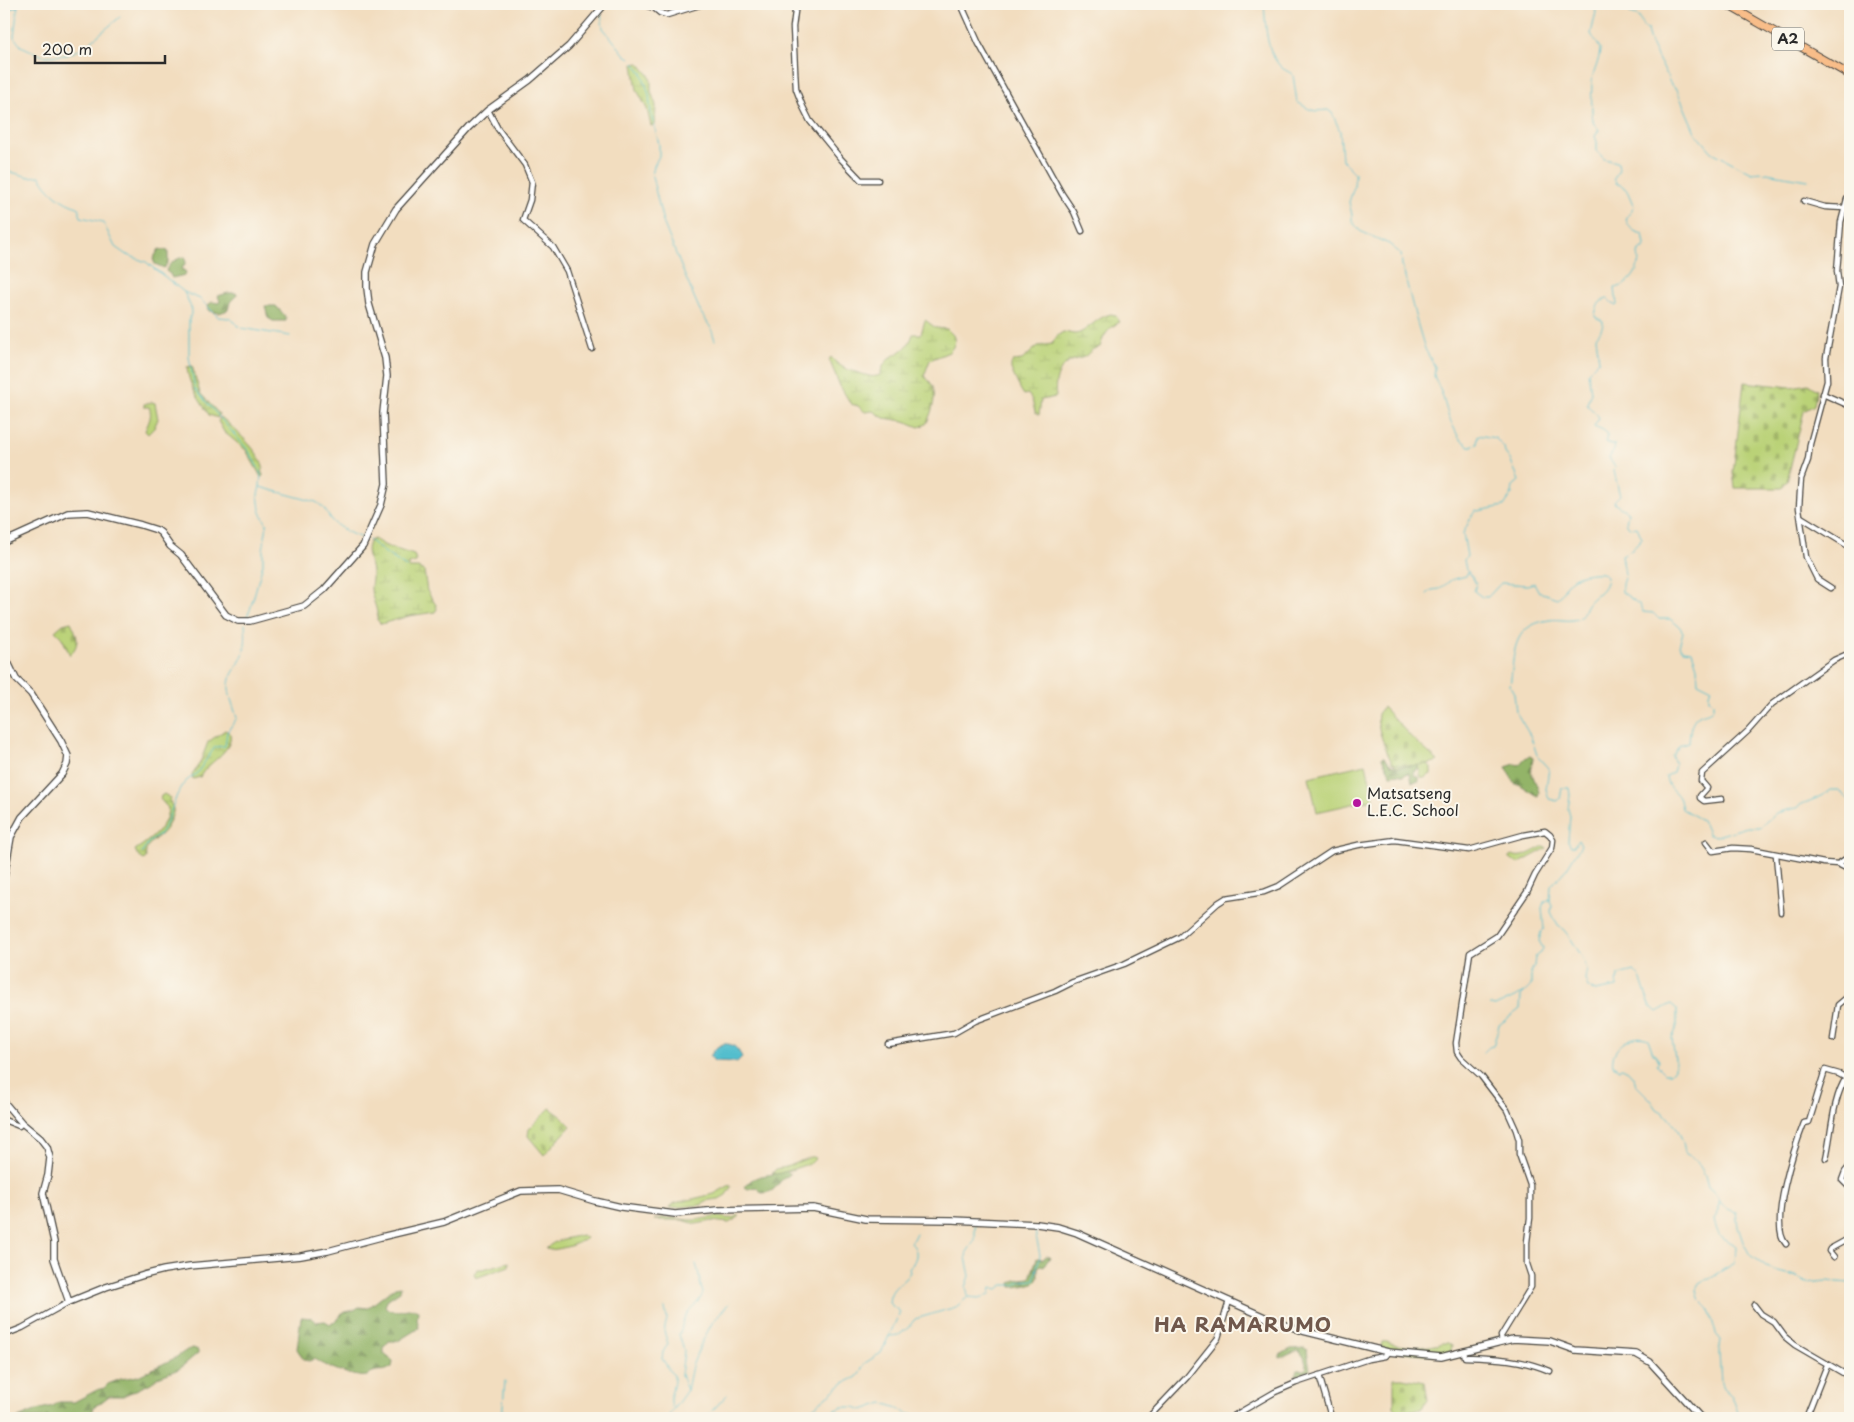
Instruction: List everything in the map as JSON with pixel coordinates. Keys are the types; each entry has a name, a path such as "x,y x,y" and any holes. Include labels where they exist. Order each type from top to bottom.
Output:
{"main road":[{"name":"A2","path":"1726,4 1850,75"}],"street":[{"path":"4,542 68,512 88,512 157,530 181,555 226,615 238,621 280,614 304,606 324,590 363,546 381,504 386,484 383,414 387,376 385,358 369,304 367,288 367,272 375,244 387,222 411,190 488,110 530,80 568,46 605,4"},
{"path":"641,4 666,15 703,4"},
{"path":"796,4 793,27 796,88 803,108 816,128 852,172 861,180 878,180"},
{"path":"961,4 979,44 1062,194 1074,212 1082,231"},
{"path":"488,110 498,129 526,165 532,182 532,189 523,220 553,247 567,270 592,349"},
{"path":"1831,588 1817,579 1810,567 1804,547 1799,508 1801,479 1808,460 1810,444 1827,381 1826,358 1840,287 1836,271 1844,208 1847,199 1850,200"},
{"path":"1804,201 1825,207 1844,208"},
{"path":"1823,394 1850,406"},
{"path":"1801,517 1850,547"},
{"path":"1722,799 1704,801 1700,798 1707,788 1701,781 1702,773 1748,731 1772,704 1834,660 1850,653"},
{"path":"4,654 16,679 31,694 52,726 68,756 67,764 62,774 22,817 11,837 4,877"},
{"path":"888,1044 954,1033 976,1021 1027,1003 1073,982 1124,964 1180,937 1226,898 1264,892 1280,886 1332,851 1395,840 1469,850 1545,831 1550,834 1553,840 1552,848 1535,875 1528,892 1497,936 1470,953 1456,1043 1457,1052 1461,1058 1481,1076 1507,1110 1516,1130 1519,1154 1530,1185 1530,1218 1527,1242 1527,1264 1531,1276 1530,1287 1501,1336 1502,1342"},
{"path":"1706,842 1712,851 1733,848 1751,849 1776,855 1838,864 1850,870"},
{"path":"1776,855 1781,912"},
{"path":"1838,864 1850,856"},
{"path":"1833,1039 1838,1005 1850,996"},
{"path":"1786,1244 1782,1240 1780,1226 1791,1159 1804,1123 1809,1122 1825,1070 1846,1078 1841,1086 1830,1128 1831,1137 1826,1158"},
{"path":"4,1102 22,1124 40,1138 47,1147 50,1158 43,1193 54,1242 54,1259 69,1302"},
{"path":"4,1120 19,1126 22,1124"},
{"path":"1850,1166 1842,1180 1850,1188"},
{"path":"4,1335 22,1328 69,1302 106,1287 150,1273 190,1266 243,1262 328,1251 444,1222 522,1191 558,1190 595,1202 675,1214 718,1210 813,1208 866,1219 953,1220 1058,1227 1077,1233 1229,1301 1303,1331 1388,1352 1441,1357 1513,1339 1550,1341 1576,1350 1636,1354 1650,1362 1701,1418"},
{"path":"1834,1257 1829,1250 1850,1238"},
{"path":"1148,1418 1187,1377 1218,1338 1229,1301"},
{"path":"1754,1305 1760,1314 1774,1322 1785,1337 1806,1354 1850,1377"},
{"path":"1230,1418 1275,1392 1319,1375 1368,1359 1385,1356 1388,1352"},
{"path":"1464,1352 1466,1357 1514,1360 1550,1371"},
{"path":"1806,1418 1827,1365"},
{"path":"1319,1375 1330,1413 1329,1416 1323,1418"},
{"path":"1240,1412 1243,1418"}],"green space":[{"path":"639,63 649,75 651,92 656,105 655,125 651,126 647,109 637,90 633,64"},
{"path":"159,249 168,251 168,262 164,268 155,264 153,259"},
{"path":"184,257 186,262 182,269 186,272 185,275 172,278 166,271 167,268 173,262"},
{"path":"236,293 237,295 230,302 228,310 219,313 209,311 208,305 212,302 219,303 218,296"},
{"path":"265,306 276,306 286,317 286,321 273,321 268,318"},
{"path":"1111,314 1115,315 1120,322 1107,332 1100,347 1092,350 1084,357 1071,361 1062,368 1056,382 1056,397 1041,400 1039,415 1035,412 1032,400 1028,394 1024,395 1017,382 1011,369 1013,361 1022,360 1038,346 1052,344 1057,336 1063,332 1079,333 1100,318"},
{"path":"925,320 936,328 947,329 953,335 955,341 949,352 930,360 924,376 934,389 932,410 926,424 919,427 904,421 884,418 873,411 865,412 858,406 851,404 840,386 829,359 831,357 841,366 853,371 871,376 880,375 887,361 905,348 913,334 921,334"},
{"path":"192,366 200,393 219,414 218,418 209,415 195,392 187,367"},
{"path":"1744,382 1791,387 1808,384 1817,390 1814,405 1804,411 1787,481 1782,488 1735,488 1733,473"},
{"path":"155,403 158,419 154,428 148,434 145,431 150,419 150,410 149,407 144,407 144,404"},
{"path":"221,417 257,454 263,467 263,476 261,477 246,450 224,432 218,421"},
{"path":"374,539 386,546 414,555 416,562 409,564 409,568 418,568 424,571 427,591 436,605 437,609 435,612 409,616 381,624 377,620 377,612 371,592 372,572 367,552 370,541"},
{"path":"71,622 77,643 70,655 62,638 55,631 63,624"},
{"path":"1383,707 1413,739 1438,761 1415,765 1392,763 1378,725 1378,714"},
{"path":"225,730 230,733 228,746 200,777 193,779 192,774 200,763 208,742"},
{"path":"1383,756 1391,765 1397,767 1417,765 1418,769 1414,771 1414,775 1419,777 1419,781 1412,782 1408,773 1403,776 1399,774 1391,775 1382,758"},
{"path":"1530,756 1533,758 1531,771 1539,792 1538,796 1519,784 1515,784 1506,767 1515,764 1519,765 1525,758"},
{"path":"1396,763 1428,764 1431,767 1431,774 1424,778 1421,777 1418,766 1397,767 1394,765"},
{"path":"1366,764 1374,799 1317,812 1309,777"},
{"path":"164,794 171,798 170,802 173,811 162,834 147,847 144,860 138,856 135,850 152,838 165,822 168,808 160,799"},
{"path":"1544,846 1547,848 1518,864 1509,857 1524,855"},
{"path":"550,1108 571,1126 544,1155 528,1136 529,1129"},
{"path":"810,1157 815,1159 811,1163 779,1174 772,1174 776,1169"},
{"path":"786,1171 790,1174 771,1191 762,1193 756,1187 748,1189 745,1187 749,1182 758,1177"},
{"path":"730,1185 731,1187 726,1195 719,1199 710,1200 701,1205 669,1208 675,1203 714,1194"},
{"path":"738,1215 739,1217 729,1223 712,1221 696,1224 683,1220 654,1220 664,1218 693,1220 717,1217 733,1218"},
{"path":"582,1235 586,1238 573,1245 550,1250 546,1249 558,1241"},
{"path":"1046,1256 1050,1257 1044,1266 1041,1265 1038,1268 1038,1278 1035,1282 1012,1287 1011,1283 1016,1280 1030,1278 1037,1258 1043,1259"},
{"path":"509,1262 509,1266 476,1278 474,1273 478,1269"},
{"path":"401,1286 400,1291 388,1299 385,1306 392,1311 414,1309 418,1311 419,1328 398,1341 389,1341 384,1347 384,1354 393,1361 392,1367 362,1376 340,1371 314,1359 304,1360 297,1349 301,1317 312,1318 316,1322 325,1321 330,1324 337,1321 342,1313 359,1307 368,1308 395,1287"},
{"path":"1382,1342 1415,1347 1443,1343 1448,1343 1452,1346 1451,1351 1426,1354 1381,1347"},
{"path":"193,1348 198,1350 198,1353 179,1369 158,1377 151,1383 123,1396 109,1396 94,1406 93,1411 65,1418 18,1418 53,1406 59,1402 74,1402 104,1388 108,1384 138,1376"},
{"path":"1305,1348 1307,1350 1310,1370 1296,1376 1297,1370 1305,1370 1307,1368 1304,1357 1299,1351 1280,1358 1280,1355 1291,1349"},
{"path":"1394,1378 1425,1382 1428,1400 1422,1408 1399,1413 1394,1407"}],"water":[{"path":"723,1044 730,1044 735,1047 742,1057 737,1062 714,1061 710,1056 717,1047"}],"waterway":[{"path":"4,6 15,4"},
{"path":"18,4 14,37 21,46 43,56 67,55 83,48 120,17"},
{"path":"597,4 600,7"},
{"path":"1264,4 1271,52 1280,66 1293,75 1297,102 1316,111 1328,110 1332,113 1340,131 1342,160 1355,173 1354,187 1349,202 1352,221 1360,231 1389,244 1401,254 1402,265 1425,349 1435,367 1434,376 1449,418 1459,438 1469,446 1477,444 1478,435 1495,438 1504,447 1505,453 1511,461 1519,481 1513,486 1512,494 1504,506 1476,510 1463,533 1467,556 1464,560 1466,570 1476,584 1474,591 1482,597 1488,597 1501,583 1527,585 1534,583 1539,592 1557,598 1573,578 1588,573 1603,573 1607,577 1605,586 1588,603 1580,618 1549,620 1536,623 1527,628 1521,635 1514,653 1510,686 1514,693 1516,712 1531,737 1537,755 1549,768 1546,789 1549,799 1557,801 1560,799 1562,788 1569,788 1568,809 1570,816 1568,841 1571,846 1574,846 1578,840 1581,845 1567,868 1551,886 1551,912 1558,926 1571,939 1584,960 1587,970 1585,979 1588,987 1595,991 1617,987 1618,975 1634,971 1641,980 1652,1008 1657,1012 1671,1004 1677,1009 1677,1027 1672,1039 1675,1068 1671,1073 1665,1073 1657,1065 1659,1061 1653,1053 1648,1039 1642,1037 1629,1040 1618,1047 1613,1059 1613,1065 1628,1071 1634,1078 1636,1085 1677,1128 1685,1153 1697,1161 1705,1175 1708,1187 1725,1207 1736,1212 1738,1227 1750,1255 1774,1271 1795,1276 1807,1283 1827,1281 1850,1283"},
{"path":"1593,4 1596,12 1591,34 1600,48 1599,58 1593,75 1592,92 1593,120 1599,130 1595,136 1597,151 1604,159 1618,163 1619,169 1614,179 1617,184 1626,189 1634,206 1626,219 1632,230 1643,234 1645,245 1644,249 1640,250 1638,254 1638,265 1633,276 1625,284 1615,288 1617,305 1615,306 1608,299 1602,301 1597,308 1595,317 1603,321 1603,323 1596,337 1599,361 1588,372 1591,392 1587,404 1599,418 1594,426 1608,434 1605,442 1615,445 1609,458 1615,467 1614,471 1620,495 1614,501 1615,504 1628,512 1626,523 1632,528 1637,527 1642,538 1631,550 1622,555 1625,575 1622,592 1640,605 1643,612 1653,613 1659,619 1670,619 1679,626 1683,632 1679,646 1684,650 1692,651 1697,667 1698,682 1712,689 1709,693 1709,699 1713,703 1713,708 1699,715 1694,720 1689,742 1680,745 1672,756 1675,764 1673,773 1666,776 1667,781 1679,797 1682,809 1702,820 1709,835 1717,836 1747,827 1760,827 1776,813 1796,808 1822,796 1830,790 1839,790 1848,799 1850,798"},
{"path":"1622,4 1631,14 1639,17 1643,27 1647,29 1652,46 1670,84 1677,90 1695,132 1712,152 1752,173 1761,172 1808,180"},
{"path":"601,13 603,28 625,55 630,58"},
{"path":"634,63 642,73 649,95 651,114 659,144 659,156 652,176 663,222 701,313 711,328 715,340"},
{"path":"4,170 29,177 40,176 56,195 78,207 81,217 103,222 115,247 125,254 146,262 184,292 200,299 218,317 229,318 241,328 290,336"},
{"path":"184,292 192,310 189,320 189,357 195,389 248,450 261,473 260,487 316,502 338,526 352,534 365,538"},
{"path":"246,618 263,564 267,525 260,510 258,494 260,487"},
{"path":"369,540 406,567"},
{"path":"1427,594 1432,590 1440,589 1451,580 1466,576 1468,572"},
{"path":"142,853 148,843 159,835 166,824 177,795 185,782 197,773 215,747 225,746 227,732 237,718 229,684 244,651 246,640 245,624"},
{"path":"1484,1052 1493,1046 1499,1025 1520,1009 1521,996 1531,986 1531,972 1535,957 1541,953 1543,948 1539,941 1541,932 1544,929 1542,908 1544,902 1550,899"},
{"path":"1490,1005 1495,1006 1525,992"},
{"path":"1719,1202 1719,1211 1714,1219 1715,1225 1718,1233 1736,1246 1735,1263 1699,1284 1696,1290 1698,1298 1709,1309 1716,1334 1721,1340 1719,1353 1721,1383 1723,1388 1732,1396 1740,1418"},
{"path":"968,1296 966,1287 970,1276 966,1257 975,1240 975,1226"},
{"path":"800,1418 844,1383 857,1377 865,1363 881,1353 889,1336 899,1335 915,1319 956,1307 968,1297 979,1298 990,1295 991,1287 998,1289 1003,1285 1015,1285 1020,1281 1034,1280 1040,1255 1035,1231"},
{"path":"889,1336 900,1312 889,1303 890,1297 894,1289 910,1272 909,1269 916,1256 914,1246 911,1243 916,1233"},
{"path":"687,1390 681,1375 684,1351 679,1334 686,1315 699,1301 703,1293 696,1264"},
{"path":"667,1418 687,1390 692,1366 712,1323 730,1302"},
{"path":"665,1308 667,1319 664,1331 668,1344 663,1352 662,1359 674,1375 671,1398 672,1407"},
{"path":"502,1418 505,1381"},
{"path":"700,1418 708,1415 727,1395"},
{"path":"807,1412 820,1417 843,1407 854,1407 863,1410 883,1403 908,1414 931,1418"}],"place":[{"name":"Matsatseng L.E.C. School","path":"1357,803"}],"district":[{"name":"HA RAMARUMO","path":"1243,1325"}]}
